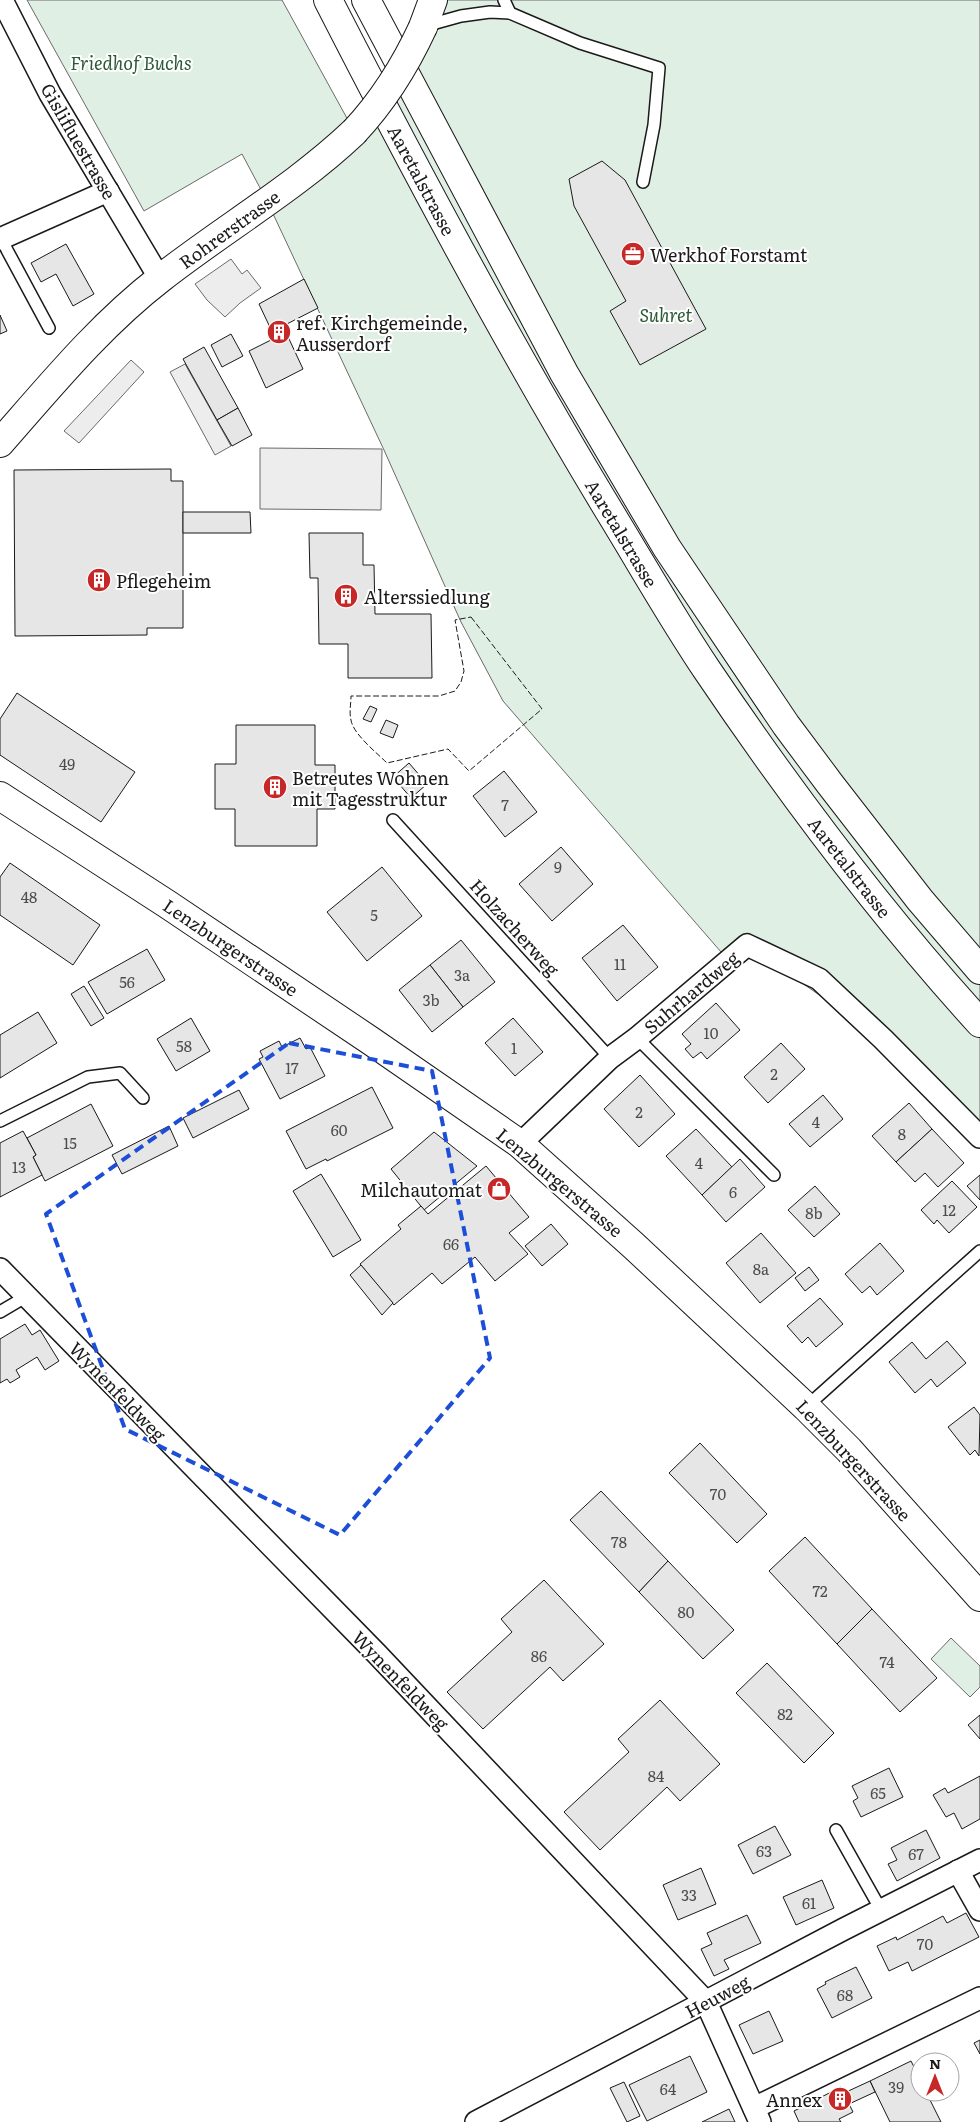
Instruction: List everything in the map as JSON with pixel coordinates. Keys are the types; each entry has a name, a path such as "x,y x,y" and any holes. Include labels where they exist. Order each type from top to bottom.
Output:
{"main road":[{"name":"Aaretalstrasse","path":"328,0 442,219 545,406 706,668 766,755 860,880 980,1023"},
{"name":"Aaretalstrasse","path":"366,0 564,373 667,548 786,725 920,900 980,970"},
{"name":"Rohrerstrasse","path":"0,443 73,360 126,308 160,279 291,184 335,150 354,132 390,89 412,52 433,0"},
{"name":"Lenzburgerstrasse","path":"0,796 168,904 520,1144 634,1246 806,1407 849,1450 980,1597"}],"street":[{"name":"Gislifluestrasse","path":"2,0 50,94 160,279"},
{"path":"1,238 108,191"},
{"name":"Suhrhardweg","path":"520,1144 610,1058 637,1038 747,945 819,979 883,1039 980,1137"},
{"name":"Wynenfeldweg","path":"0,1269 377,1654 706,2002 757,2115"},
{"name":"Heuweg","path":"476,2122 980,1860"},
{"path":"958,1871 980,1910"},
{"path":"757,2115 980,1998"}],"lane":[{"path":"504,0 510,13"},
{"path":"423,27 462,16 490,12 510,13 580,43 659,68 654,125 644,182"},
{"path":"1,238 49,328"},
{"name":"Holzacherweg","path":"393,820 610,1058"},
{"path":"637,1038 774,1175"},
{"path":"0,1121 88,1077 120,1072 143,1098"},
{"path":"806,1407 980,1251"},
{"path":"0,1312 27,1296"},
{"path":"836,1830 881,1910"}],"highlighted area":[{"path":"289,1043 432,1071 490,1358 340,1535 125,1429 46,1214"}],"green space":[{"name":"Suhret","path":"27,0 282,0 354,131 432,0 980,0 980,1137 883,1039 747,945 728,960 503,701 461,622 384,450 267,201 242,154 144,211"},
{"path":"951,1638 980,1666 980,1687 970,1697 931,1659"}],"shaded area":[{"path":"231,259 242,274 247,270 261,288 225,317 207,300 195,284"},
{"path":"131,360 144,372 79,443 64,431"},
{"path":"185,364 231,446 215,455 170,372"},
{"path":"260,448 382,449 381,510 260,509"}],"building":[{"name":"Werkhof Forstamt","path":"602,161 625,180 706,329 640,365 610,311 626,301 574,206 569,179"},
{"path":"66,244 94,294 73,306 56,274 41,282 31,263"},
{"name":"ref. Kirchgemeinde, Ausserdorf","path":"304,279 318,308 283,326 303,369 266,388 249,351 275,338 259,304"},
{"path":"0,315 7,331 0,334"},
{"path":"231,334 243,356 222,367 211,345"},
{"path":"204,347 238,408 217,420 183,359"},
{"path":"238,408 252,435 232,446 217,420"},
{"name":"Pflegeheim","path":"171,469 171,481 183,481 183,628 147,628 147,635 15,636 14,470"},
{"path":"183,512 250,512 251,533 183,533"},
{"name":"Alterssiedlung","path":"309,533 363,533 363,565 374,565 375,614 431,614 432,678 348,678 348,644 319,644 318,578 310,578"},
{"path":"17,693 135,772 101,822 0,755 0,719"},
{"path":"370,706 377,709 371,722 363,719"},
{"path":"386,720 398,725 393,738 380,733"},
{"name":"Betreutes Wohnen mit Tagesstruktur","path":"236,725 315,725 315,765 335,765 335,809 317,809 317,846 235,846 235,809 215,809 215,764 236,764"},
{"path":"409,763 427,784 411,798 393,777"},
{"path":"504,771 537,812 505,837 473,796"},
{"path":"561,847 593,884 552,921 519,884"},
{"path":"10,863 100,925 73,965 0,915 0,877"},
{"path":"382,867 422,916 367,961 327,912"},
{"path":"623,925 658,967 617,1001 582,958"},
{"path":"461,940 495,982 463,1007 430,965"},
{"path":"147,949 165,980 107,1014 88,982"},
{"path":"430,965 463,1007 432,1032 399,990"},
{"path":"84,986 104,1018 91,1026 71,994"},
{"path":"716,1003 740,1030 707,1059 701,1052 693,1058 685,1049 691,1044 682,1034"},
{"path":"38,1012 57,1043 0,1078 0,1035"},
{"path":"191,1018 210,1051 176,1071 157,1039"},
{"path":"513,1018 543,1052 515,1076 485,1043"},
{"path":"300,1038 306,1049 310,1047 325,1076 280,1099 259,1059 263,1057 260,1051 279,1041 282,1047"},
{"path":"781,1043 805,1069 768,1103 744,1077"},
{"path":"640,1075 675,1114 639,1147 604,1109"},
{"path":"372,1087 393,1128 327,1161 326,1159 306,1169 286,1131"},
{"path":"239,1090 249,1109 193,1138 183,1118"},
{"path":"823,1095 843,1119 810,1147 789,1124"},
{"path":"909,1103 932,1129 896,1162 872,1136"},
{"path":"91,1104 113,1146 45,1181 33,1157 36,1155 27,1138"},
{"path":"169,1126 178,1146 122,1174 112,1155"},
{"path":"696,1129 732,1167 702,1195 666,1156"},
{"path":"932,1129 964,1163 938,1187 925,1173 915,1182 896,1162"},
{"path":"23,1131 36,1155 33,1157 42,1175 0,1197 0,1143"},
{"path":"434,1132 477,1166 424,1210 391,1169"},
{"path":"740,1159 765,1187 726,1222 702,1195"},
{"path":"486,1166 529,1217 509,1233 528,1254 495,1281 475,1257 442,1284 432,1273 394,1305 360,1264 401,1229 398,1225 421,1206 428,1214"},
{"path":"321,1174 361,1240 333,1257 293,1191"},
{"path":"980,1175 980,1200 967,1186"},
{"path":"952,1181 977,1207 949,1233 937,1220 934,1224 921,1210"},
{"path":"815,1186 840,1214 814,1237 788,1210"},
{"path":"551,1224 568,1244 542,1266 525,1246"},
{"path":"761,1233 796,1273 760,1303 726,1263"},
{"path":"880,1243 904,1271 877,1295 870,1286 862,1293 845,1274"},
{"path":"361,1265 393,1303 382,1315 350,1275"},
{"path":"809,1267 819,1280 805,1291 795,1278"},
{"path":"820,1298 843,1324 816,1347 808,1337 802,1343 787,1326"},
{"path":"25,1324 32,1335 40,1330 59,1361 45,1370 37,1357 16,1370 20,1377 10,1383 7,1379 0,1383 0,1339"},
{"path":"947,1341 966,1363 937,1387 931,1379 915,1393 889,1362 912,1342 926,1359"},
{"path":"974,1407 980,1415 979,1456 975,1450 970,1455 948,1427"},
{"path":"700,1443 767,1514 737,1543 669,1473"},
{"path":"601,1491 668,1561 639,1592 570,1520"},
{"path":"805,1537 872,1609 837,1644 769,1571"},
{"path":"668,1561 734,1630 703,1659 639,1592"},
{"path":"544,1580 604,1644 563,1681 550,1667 483,1729 447,1692 512,1632 501,1619"},
{"path":"872,1609 937,1678 900,1712 837,1644"},
{"path":"767,1663 834,1733 804,1763 736,1693"},
{"path":"660,1700 720,1764 680,1801 667,1787 600,1850 564,1812 629,1752 618,1739"},
{"path":"980,1715 980,1739 968,1725"},
{"path":"889,1768 903,1797 861,1817 853,1801 858,1798 852,1786"},
{"path":"980,1776 980,1819 962,1829 954,1813 946,1817 933,1795 945,1788 948,1793"},
{"path":"775,1826 791,1855 753,1874 738,1845"},
{"path":"926,1830 940,1858 897,1881 888,1864 897,1860 891,1848"},
{"path":"701,1868 716,1904 678,1920 663,1885"},
{"path":"822,1880 834,1908 796,1925 783,1897"},
{"path":"966,1913 979,1937 912,1971 908,1962 889,1971 877,1946 896,1937 897,1940 943,1916 947,1923"},
{"path":"747,1915 761,1943 724,1960 729,1969 714,1976 701,1949 712,1944 707,1933"},
{"path":"856,1967 872,1998 832,2018 817,1989 826,1984 825,1982"},
{"path":"769,2011 783,2041 753,2054 739,2025"},
{"path":"980,2040 980,2054 974,2043"},
{"path":"690,2056 707,2092 647,2121 629,2085"},
{"path":"910,2061 910,2102 931,2102 941,2122 890,2122 870,2081"},
{"name":"Annex","path":"870,2081 875,2092 849,2104 853,2112 839,2119 841,2122 799,2122 794,2111 841,2087 844,2093"},
{"path":"624,2082 640,2116 627,2122 610,2088"},
{"path":"729,2109 735,2122 702,2122"}],"fence":[{"path":"471,617 542,709 469,771 448,749 387,763 356,731 350,714 351,696 439,696 455,691 461,682 464,671 455,620 471,617"}],"place":[{"name":"Werkhof Forstamt","path":"633,254"},
{"name":"ref. Kirchgemeinde, Ausserdorf","path":"279,332"},
{"name":"Pflegeheim","path":"99,580"},
{"name":"Alterssiedlung","path":"346,596"},
{"name":"Betreutes Wohnen mit Tagesstruktur","path":"275,787"},
{"name":"Milchautomat","path":"499,1189"},
{"name":"Annex","path":"840,2099"}],"park label":[{"name":"Friedhof Buchs","path":"131,62"}]}
